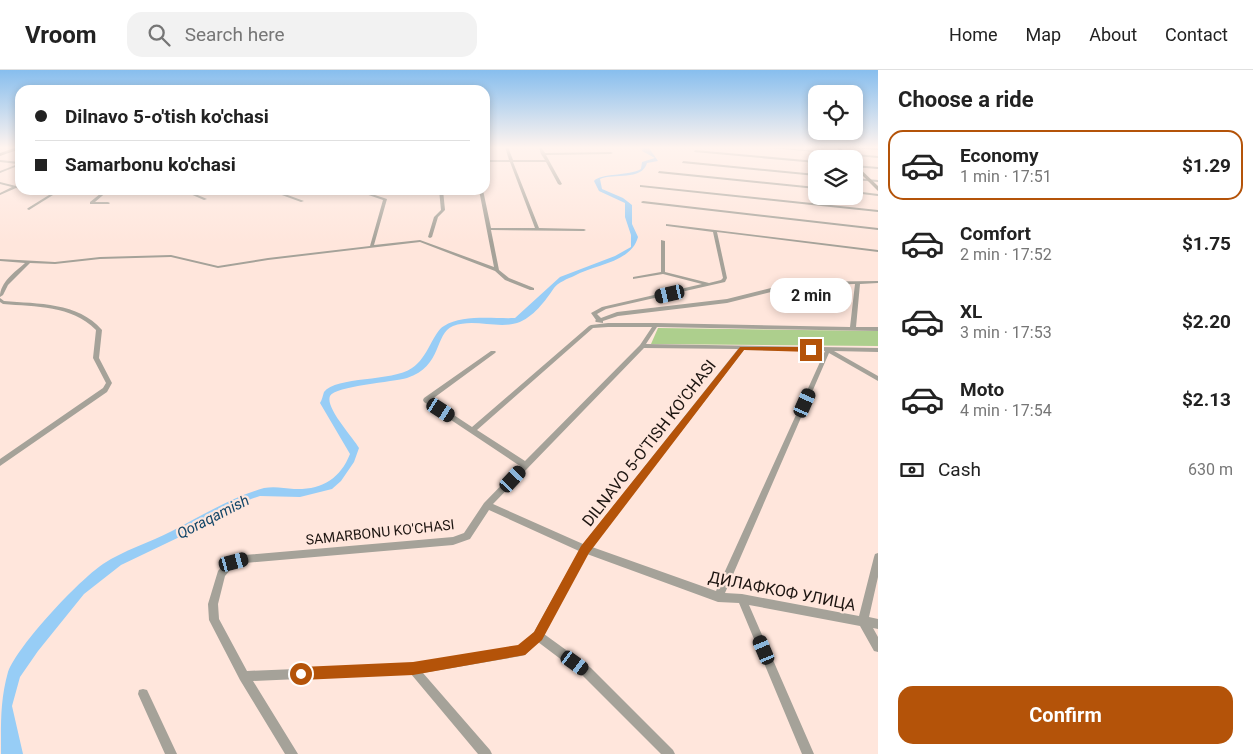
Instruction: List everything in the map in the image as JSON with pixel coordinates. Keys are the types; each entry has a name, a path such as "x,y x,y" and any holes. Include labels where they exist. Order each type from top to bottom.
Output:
{"street":[{"path":"518,179 538,229"},
{"path":"557,179 560,184"},
{"path":"727,179 808,187"},
{"path":"863,179 878,181"},
{"path":"871,180 878,189"},
{"path":"0,183 15,187"},
{"path":"641,186 878,211"},
{"path":"0,194 15,187"},
{"path":"863,193 878,195"},
{"path":"29,209 50,195"},
{"path":"100,195 90,203 108,204"},
{"path":"195,195 205,199"},
{"path":"283,195 302,202"},
{"path":"372,195 385,199 372,246"},
{"path":"430,238 436,216 443,210 442,195"},
{"path":"482,195 497,270"},
{"path":"643,202 878,229"},
{"path":"667,225 878,252"},
{"path":"488,229 584,230"},
{"path":"608,325 598,321 594,313 604,308 713,285 723,281 725,278 715,231"},
{"path":"0,260 74,263 100,258 171,256 218,267 420,241 497,270 507,279 532,289"},
{"path":"663,241 663,273"},
{"path":"0,295 6,284 29,261"},
{"path":"635,278 663,273 713,285"},
{"path":"598,321 617,314 727,301 795,284 812,282 878,282"},
{"path":"854,328 858,283"},
{"path":"0,300 3,302 62,309 93,322 99,330 96,358 109,383 105,390 0,462"},
{"path":"472,431 591,327 608,325 878,329"},
{"name":"SAMARBONU KO'CHASI","path":"244,676 214,620 213,604 222,574 228,566 245,559 453,541 467,536 487,505 642,346 656,326"},
{"path":"642,346 878,350"},
{"name":"DILNAVO 5-O'TISH KO'CHASI","path":"244,676 413,669 521,651 538,636 585,549 742,348"},
{"path":"828,350 878,379"},
{"path":"718,597 828,350"},
{"path":"494,352 426,400 525,465"},
{"name":"ДИЛАФКОФ УЛИЦА","path":"487,505 585,549 718,597 742,599 878,624"},
{"path":"878,557 862,621 878,647"},
{"path":"742,599 808,754"},
{"path":"538,636 587,672 669,754"},
{"path":"413,669 486,754"},
{"path":"244,676 292,754"},
{"path":"143,694 171,754"}],"green space":[{"path":"658,328 878,331 878,346 651,344"}],"water":[{"name":"Qoraqamish","path":"600,179 602,189 623,198 632,205 632,224 638,237 634,246 628,252 620,258 582,272 560,283 538,308 523,321 509,325 469,323 453,326 447,330 427,366 419,373 407,378 353,387 330,396 335,415 359,448 354,462 341,481 332,489 300,497 260,496 251,499 192,531 121,565 84,594 38,651 20,677 12,706 23,754 1,754 2,703 8,672 14,660 50,614 92,572 111,559 240,496 268,487 304,489 329,481 341,470 350,454 320,403 324,392 330,387 340,383 392,375 412,368 418,364 440,329 444,326 469,318 515,318 560,277 615,256 631,247 631,235 625,217 625,203 599,191 594,181"}],"route":[{"path":"301,674 413,669 521,651 538,636 585,549 742,348 811,350"}]}
